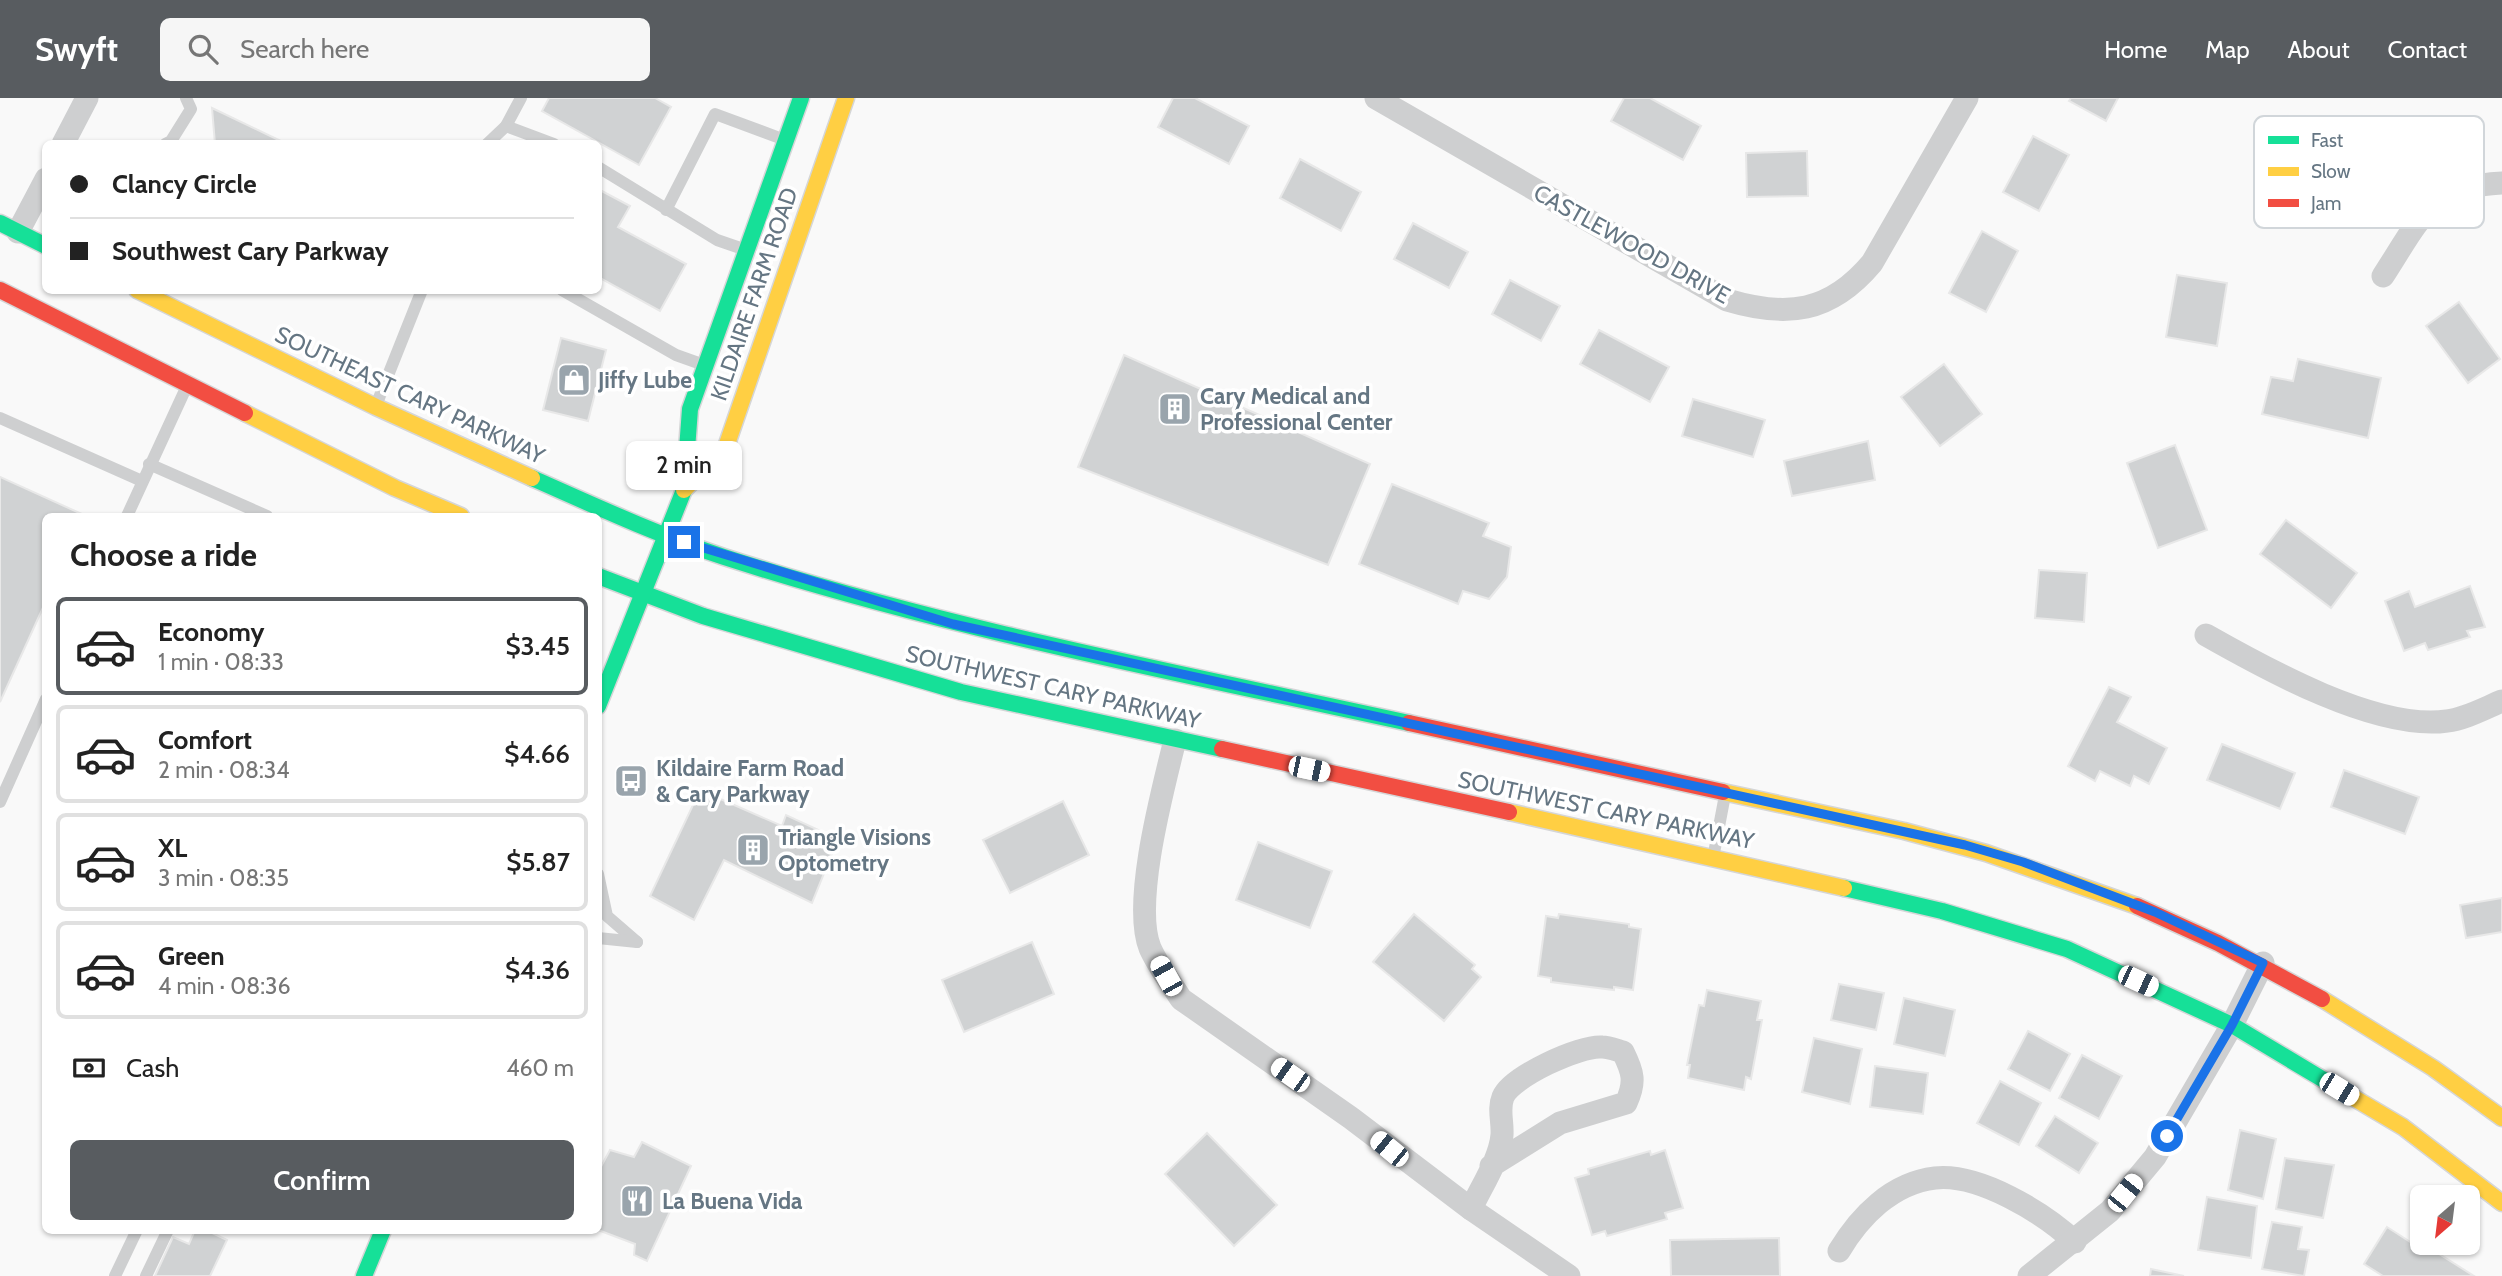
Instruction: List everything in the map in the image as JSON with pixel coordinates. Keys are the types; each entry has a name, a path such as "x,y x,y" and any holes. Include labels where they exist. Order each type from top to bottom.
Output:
{"main road":[{"name":"KILDAIRE FARM ROAD","path":"602,696 684,490 690,409 708,366 746,250 801,98"},
{"name":"KILDAIRE FARM ROAD","path":"684,490 726,447 846,98"},
{"path":"9,228 42,244"},
{"path":"0,290 395,488 454,513"},
{"name":"SOUTHEAST CARY PARKWAY","path":"145,294 376,407 666,535"},
{"name":"SOUTHWEST CARY PARKWAY","path":"666,535 722,556 953,624 1953,842 2023,862 2155,912 2263,963 2424,1059 2502,1118"},
{"path":"602,578 644,595"},
{"name":"SOUTHWEST CARY PARKWAY","path":"644,595 776,639 961,692 1713,857 1942,911 2067,949 2232,1025 2403,1127 2502,1203"},
{"path":"363,1276 381,1234"}],"street":[{"path":"65,140 86,98"},
{"name":"CASTLEWOOD DRIVE","path":"1376,98 1727,300 1756,308 1781,310 1807,309 1827,301 1859,278 1872,263 1967,98"},
{"path":"2484,185 2502,183"},
{"path":"9,228 42,184"},
{"path":"2383,276 2414,228"},
{"path":"2206,635 2268,670 2385,715 2414,721 2447,721 2502,701"},
{"path":"1175,740 1144,894 1147,938 1181,999 1351,1118 1561,1273"},
{"path":"2029,1276 2075,1242 2110,1211 2155,1157 2232,1025 2263,963"},
{"path":"1471,1209 1502,1136 1503,1096 1510,1088 1557,1059 1578,1051 1601,1047 1623,1052 1633,1071 1634,1086 1626,1103 1560,1123 1491,1166"},
{"path":"1839,1251 1856,1224 1880,1202 1908,1185 1936,1178 1963,1181 2032,1209 2075,1242"}],"lane":[{"path":"172,140 191,109 186,98"},
{"path":"491,140 506,126 521,98"},
{"path":"666,211 715,114 785,140"},
{"path":"506,126 543,140"},
{"path":"602,170 717,240 746,250"},
{"path":"376,407 420,294"},
{"path":"569,294 676,355 708,366"},
{"path":"128,513 188,384"},
{"path":"0,418 142,481"},
{"path":"149,464 260,513"},
{"path":"0,803 42,708"},
{"path":"1713,857 1725,792"},
{"path":"602,893 607,916 637,942 602,938"},
{"path":"115,1276 135,1234"},
{"path":"146,1276 167,1234"}],"building":[{"path":"549,98 655,98 671,107 639,165 602,144 602,140 594,140 542,111"},
{"path":"1173,98 1195,98 1249,126 1229,164 1158,127"},
{"path":"1624,98 1650,98 1701,126 1683,160 1611,121"},
{"path":"2071,98 2118,98 2106,121 2069,101"},
{"path":"212,108 279,140 215,140"},
{"path":"2033,136 2069,155 2039,211 2003,192"},
{"path":"1807,151 1808,196 1747,197 1746,153"},
{"path":"1300,159 1361,192 1341,231 1280,198"},
{"path":"602,191 630,206 618,227 686,264 660,311 602,279"},
{"path":"1413,223 1468,252 1449,288 1394,259"},
{"path":"1982,231 2018,251 1986,312 1949,293"},
{"path":"2177,275 2227,283 2217,346 2166,337"},
{"path":"1510,280 1560,306 1541,341 1492,314"},
{"path":"2459,302 2500,359 2468,383 2426,326"},
{"path":"1599,330 1669,367 1650,402 1580,364"},
{"name":"Jiffy Lube","path":"561,338 606,350 588,421 543,410"},
{"name":"Cary Medical and Professional Center","path":"1124,355 1370,464 1328,565 1078,467"},
{"path":"2298,359 2381,378 2368,438 2262,414 2271,377 2293,381"},
{"path":"1944,364 1982,414 1940,446 1901,397"},
{"path":"1693,399 1765,420 1753,457 1682,436"},
{"path":"1868,441 1875,480 1792,496 1784,461"},
{"path":"2175,445 2207,530 2158,548 2127,463"},
{"path":"0,477 80,513 42,513 42,610 0,702"},
{"name":"Cary Medical and Professional Center","path":"1392,484 1489,523 1483,536 1511,547 1507,577 1489,599 1463,591 1458,604 1359,564"},
{"path":"2286,520 2357,573 2331,608 2260,554"},
{"path":"2039,570 2087,573 2084,622 2035,618"},
{"path":"2470,586 2485,627 2467,631 2470,637 2428,650 2425,643 2404,651 2385,601 2409,591 2415,607"},
{"path":"2109,687 2131,697 2117,722 2167,748 2149,784 2134,776 2130,786 2100,771 2095,781 2068,766"},
{"path":"2222,744 2295,773 2280,809 2207,780"},
{"path":"2344,770 2419,797 2405,834 2331,807"},
{"name":"Triangle Visions Optometry","path":"700,790 782,826 786,815 838,839 812,903 724,860 694,920 650,896"},
{"path":"1063,801 1089,855 1010,893 983,840"},
{"path":"1258,842 1332,871 1310,928 1236,900"},
{"path":"2502,898 2502,932 2466,938 2460,905"},
{"path":"1414,914 1475,965 1472,969 1481,977 1444,1021 1373,962"},
{"path":"1559,914 1629,924 1629,927 1641,929 1633,990 1551,982 1551,978 1538,976 1546,916 1558,918"},
{"path":"1032,942 1054,994 964,1032 942,980"},
{"path":"1839,984 1884,993 1876,1030 1831,1020"},
{"path":"1707,990 1761,1001 1757,1020 1762,1020 1751,1079 1746,1077 1744,1090 1688,1078 1690,1065 1687,1065 1699,1005 1704,1006"},
{"path":"1904,998 1955,1010 1945,1056 1894,1044"},
{"path":"2028,1031 2070,1054 2050,1091 2008,1069"},
{"path":"1814,1038 1862,1049 1850,1104 1802,1092"},
{"path":"2082,1055 2122,1076 2099,1119 2059,1098"},
{"path":"1875,1066 1928,1073 1923,1114 1870,1107"},
{"path":"2000,1081 2041,1103 2019,1145 1977,1123"},
{"path":"2055,1116 2098,1143 2079,1173 2036,1146"},
{"path":"2240,1130 2276,1139 2263,1199 2228,1190"},
{"path":"1207,1133 1277,1205 1234,1246 1165,1174"},
{"name":"La Buena Vida","path":"642,1142 691,1166 647,1261 634,1255 635,1244 602,1232 602,1165 610,1150 634,1157"},
{"path":"1665,1150 1683,1208 1665,1213 1667,1219 1607,1236 1605,1231 1592,1235 1575,1178 1589,1174 1588,1169 1650,1151 1651,1155"},
{"path":"2285,1158 2334,1165 2323,1218 2276,1209"},
{"path":"2207,1197 2257,1206 2251,1258 2198,1250"},
{"path":"2272,1222 2302,1227 2298,1249 2309,1250 2304,1276 2262,1269"},
{"path":"2387,1227 2410,1242 2410,1255 2441,1255 2474,1276 2383,1276 2364,1264"},
{"path":"193,1234 214,1234 227,1240 210,1276 155,1276 173,1237 189,1244"},
{"path":"1779,1238 1780,1276 1671,1276 1670,1240"},
{"path":"2151,1269 2184,1276 2150,1276"}],"traffic: fast":[{"path":"602,696 684,490 690,409 801,98"},
{"path":"0,223 42,244"},
{"path":"532,478 675,539 808,583 1064,648 1409,723"},
{"path":"602,578 703,616 961,692 1222,749"},
{"path":"1844,888 1942,911 2067,949 2232,1025 2344,1092"},
{"path":"364,1276 381,1234"}],"traffic: slow":[{"path":"684,490 726,447 846,98"},
{"path":"145,294 376,407 532,478"},
{"path":"245,413 395,488 454,513"},
{"path":"1723,792 1904,831 1986,853 2137,906"},
{"path":"1509,812 1844,888"},
{"path":"2322,999 2433,1068 2502,1118"},
{"path":"2344,1092 2403,1127 2502,1203"}],"traffic: jam":[{"path":"0,290 245,413"},
{"path":"1409,723 1723,792"},
{"path":"1222,749 1509,812"},
{"path":"2137,906 2218,943 2322,999"}],"place":[{"name":"Jiffy Lube","path":"574,380"},
{"name":"Cary Medical and Professional Center","path":"1175,409"},
{"name":"Kildaire Farm Road & Cary Parkway","path":"631,781"},
{"name":"Triangle Visions Optometry","path":"753,850"},
{"name":"La Buena Vida","path":"637,1201"}],"route":[{"path":"684,542 722,556 953,624 1965,845 2023,862 2155,912 2263,963 2232,1025 2167,1136"}]}
